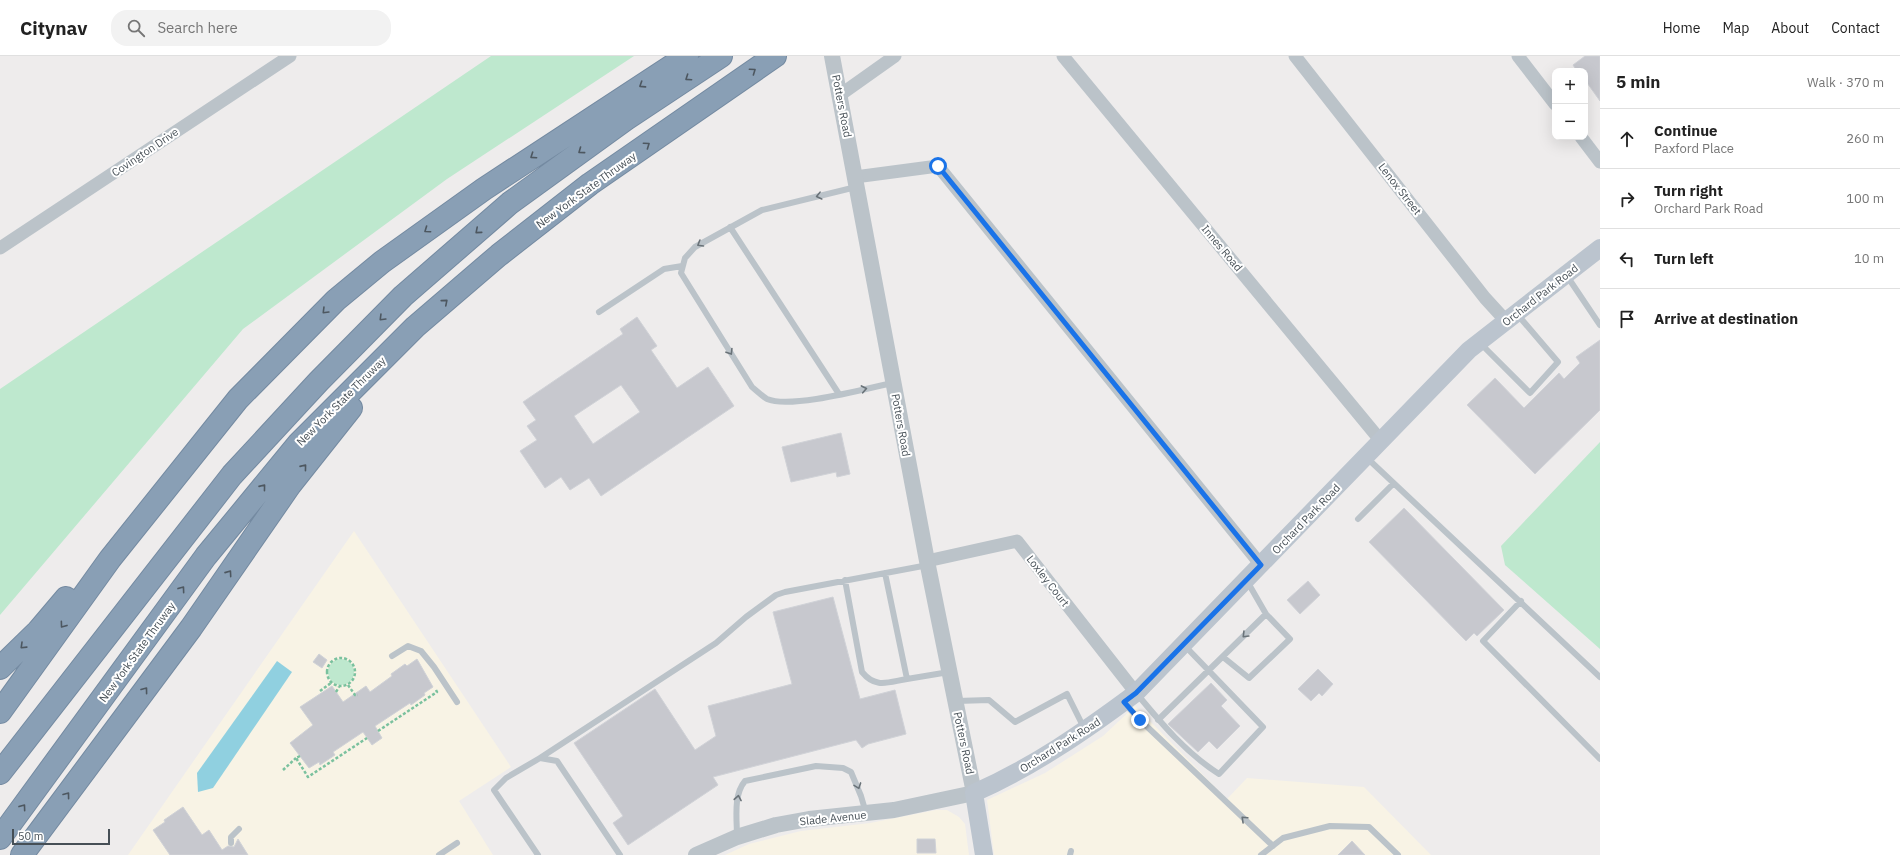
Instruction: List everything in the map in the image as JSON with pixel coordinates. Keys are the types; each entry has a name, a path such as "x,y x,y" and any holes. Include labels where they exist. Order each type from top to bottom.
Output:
{"highway":[{"path":"0,712 110,559 238,399 336,300 382,262 484,189 687,56"},
{"path":"0,773 232,475 319,381 403,296 510,203 626,119 721,56"},
{"name":"New York State Thruway","path":"0,838 206,556 299,443 415,327 499,255 590,184 775,56"},
{"path":"24,853 191,628 290,485 415,327"},
{"path":"0,668 38,631 76,587 110,559"}],"main road":[{"name":"Orchard Park Road","path":"974,793 1005,778 1085,731 1130,698 1184,645 1470,350 1600,248"},
{"path":"974,793 984,855"}],"street":[{"name":"Covington Drive","path":"0,248 290,56"},
{"name":"Potters Road","path":"832,56 927,563 974,793"},
{"path":"840,95 895,56"},
{"name":"Innes Road","path":"1063,56 1381,441"},
{"name":"Lenox Street","path":"1295,56 1485,298 1511,318"},
{"path":"1518,56 1552,100"},
{"path":"1583,140 1600,162"},
{"path":"856,182 938,166 1261,565"},
{"name":"Loxley Court","path":"927,563 1017,541 1130,698"},
{"name":"Slade Avenue","path":"696,855 737,836 776,825 809,819 866,815 974,793"}],"lane":[{"path":"856,182 762,210 695,247 684,258 681,273 752,387 766,398 781,402 800,401 894,383"},
{"path":"730,227 839,394"},
{"path":"598,312 664,269 682,266"},
{"path":"1566,275 1600,325"},
{"path":"1479,342 1530,393 1558,362 1511,318"},
{"path":"1365,457 1600,676"},
{"path":"1358,519 1393,484"},
{"path":"538,855 494,790 506,778 540,758 716,643 746,617 776,595 927,563"},
{"path":"885,573 907,679"},
{"path":"845,580 862,672 869,681 878,683 949,672"},
{"path":"1223,657 1249,678 1290,639 1266,614 1246,580"},
{"path":"1521,601 1483,641 1600,760"},
{"path":"1158,720 1266,614"},
{"path":"1130,698 1158,720 1199,762 1219,774 1263,726 1184,645"},
{"path":"392,656 408,646 421,651 434,667 457,702"},
{"path":"955,701 988,700 1015,722 1067,694 1085,731"},
{"path":"1130,698 1140,720 1273,846"},
{"path":"540,758 558,761 617,854"},
{"path":"737,836 737,801 739,791 745,780 816,766 844,768 851,772 859,791 866,815"},
{"path":"1262,855 1282,838 1330,826 1369,827 1398,855"},
{"path":"232,843 231,837 239,828"},
{"path":"438,855 457,843"}],"path":[{"path":"338,658 350,661 356,672 353,680 348,685 339,687 331,683 327,675 328,666 338,658"},
{"path":"325,663 328,666"},
{"path":"320,691 331,683"},
{"path":"348,685 355,695 358,695"},
{"path":"336,692 339,687"},
{"path":"378,731 437,692 434,687"},
{"path":"283,770 298,757 308,777 367,738"}],"shaded area":[{"path":"354,531 511,767 459,801 493,855 128,855"},
{"path":"1135,706 1227,799 1247,778 1364,787 1431,855 994,855 987,800 1045,773 1103,736"},
{"path":"936,810 947,810 959,817 965,824 969,855 725,855 749,844 801,831 870,823"}],"green space":[{"path":"491,56 634,56 447,179 243,329 0,615 0,389"},
{"path":"1600,442 1600,649 1505,565 1501,546"},
{"path":"341,659 350,663 354,672 350,681 341,685 332,681 328,672 332,663"}],"water":[{"path":"277,661 292,672 213,788 198,792 197,773"}],"building":[{"path":"1585,56 1600,56 1600,101 1588,84 1588,68 1575,68 1573,65"},
{"path":"637,317 657,346 651,350 677,388 708,367 734,406 601,496 589,478 570,490 561,477 545,488 520,451 537,440 527,426 536,420 523,402 623,334 620,329","holes":["621,385 640,412 593,444 574,416"]},
{"path":"1600,340 1600,410 1535,474 1467,405 1495,378 1524,408 1559,373 1564,379 1580,363 1576,357"},
{"path":"841,433 850,474 837,477 836,472 791,482 782,447"},
{"path":"1404,508 1504,610 1477,636 1474,633 1466,641 1369,542"},
{"path":"1308,581 1320,595 1300,614 1287,600"},
{"path":"833,597 860,699 895,690 906,734 868,744 862,748 856,740 713,777 718,785 628,845 613,823 623,816 574,743 655,689 695,750 716,736 708,706 792,684 773,612"},
{"path":"319,654 327,660 322,668 313,662"},
{"path":"417,659 433,687 411,705 410,703 375,726 382,738 372,745 363,732 333,752 335,755 320,765 319,762 309,768 290,743 313,725 300,707 332,686 343,702 366,686 370,692 392,676 391,674 405,664 407,666"},
{"path":"1318,669 1333,684 1322,696 1319,693 1311,701 1298,689"},
{"path":"1211,683 1227,700 1221,706 1240,726 1217,749 1209,741 1198,752 1168,724"},
{"path":"183,807 202,835 209,830 222,850 228,846 234,847 238,839 248,855 170,855 153,830 165,822 164,820"},
{"path":"917,839 935,839 936,853 917,853"},
{"path":"1352,841 1365,855 1338,855"}],"route":[{"path":"938,166 1184,472 1261,565 1136,693 1124,702 1140,720"}]}
